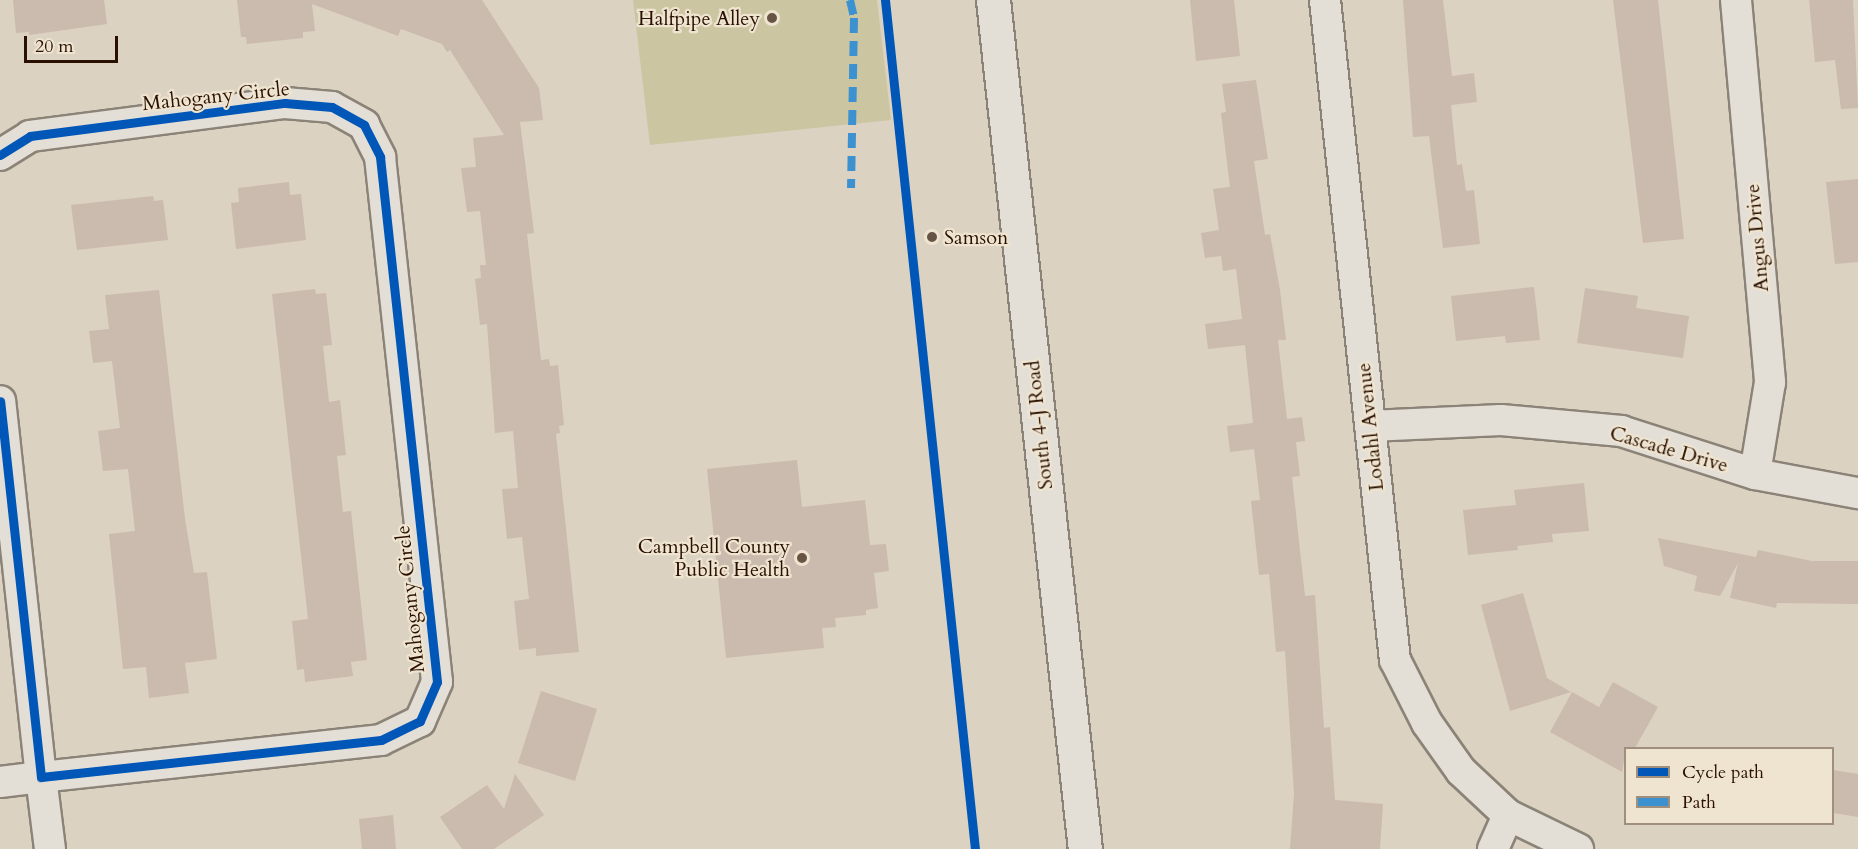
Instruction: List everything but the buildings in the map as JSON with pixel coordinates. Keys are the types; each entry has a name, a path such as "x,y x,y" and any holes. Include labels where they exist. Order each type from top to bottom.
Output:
{"main road":[{"name":"South 4-J Road","path":"993,0 1085,849"}],"street":[{"name":"Lodahl Avenue","path":"1325,0 1395,660 1427,723 1461,771 1508,815 1578,849"},
{"name":"Angus Drive","path":"1736,0 1770,382 1755,474"},
{"name":"Mahogany Circle","path":"0,155 30,136 285,103 332,107 364,125 380,157 437,682 420,721 381,740 0,782"},
{"path":"0,401 50,849"},
{"name":"Cascade Drive","path":"1370,426 1501,420 1621,431 1755,474 1858,492"},
{"path":"1493,849 1508,815"}],"shaded area":[{"path":"633,0 877,0 891,120 650,145"}],"marked path":[{"path":"850,0 854,18 851,188"}],"cycle path":[{"path":"885,0 975,849"},
{"path":"0,155 30,136 285,103 332,107 364,125 380,157 437,682 420,721 381,740 41,777 0,401"}],"place":[{"name":"Halfpipe Alley","path":"772,18"},
{"name":"Samson","path":"932,237"},
{"name":"Campbell County Public Health","path":"802,558"}]}
